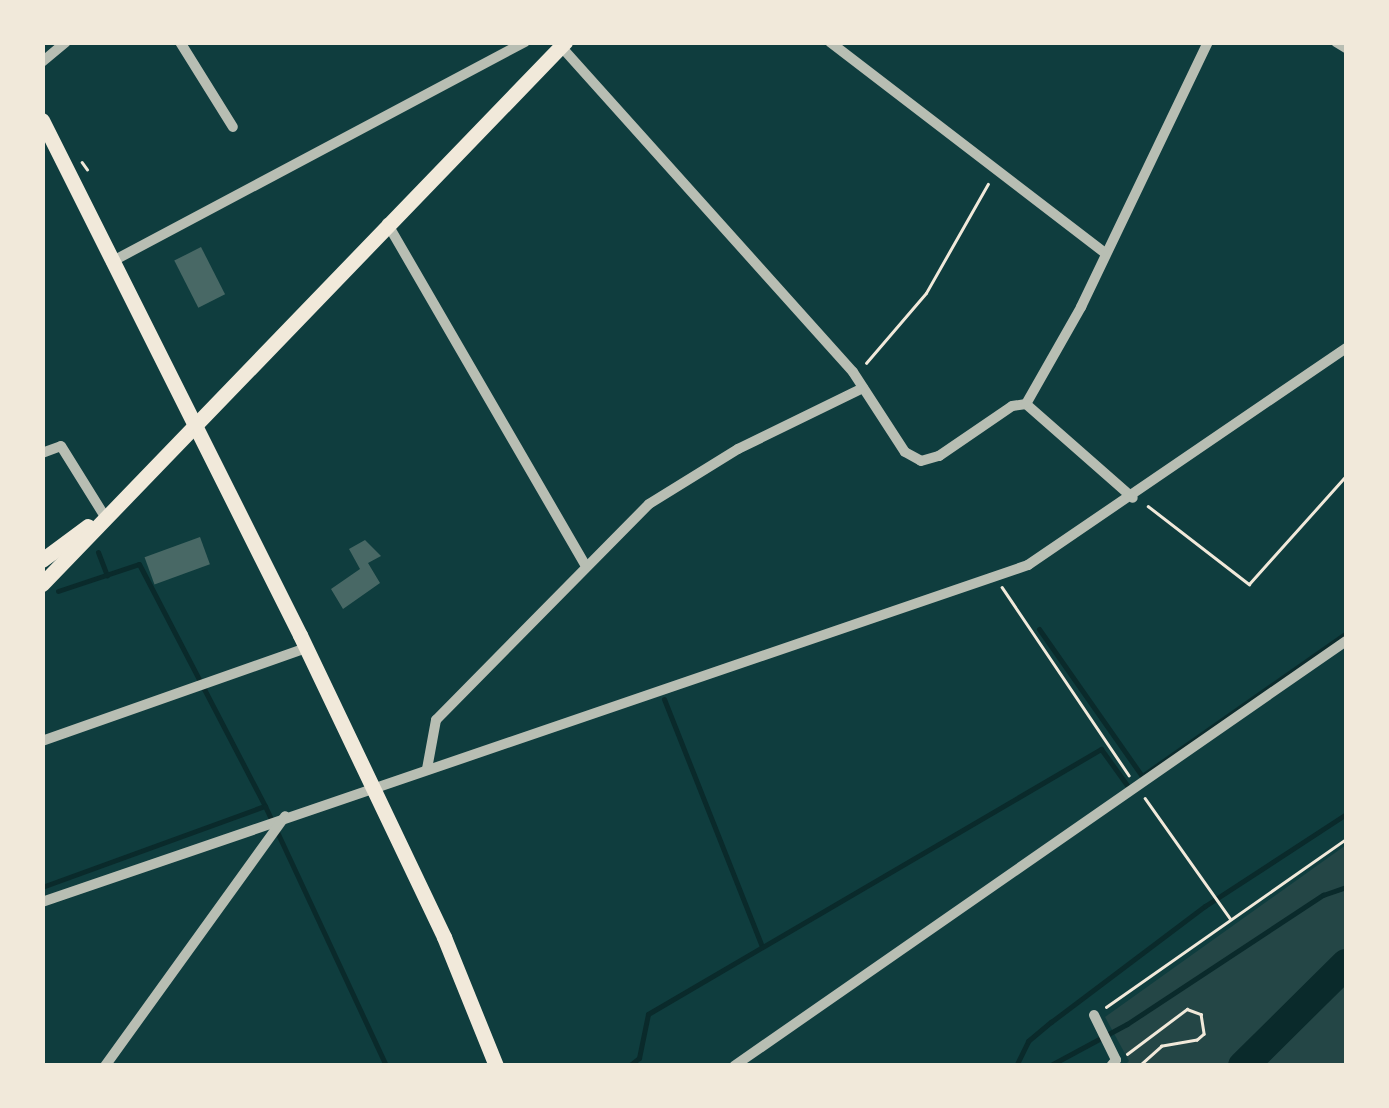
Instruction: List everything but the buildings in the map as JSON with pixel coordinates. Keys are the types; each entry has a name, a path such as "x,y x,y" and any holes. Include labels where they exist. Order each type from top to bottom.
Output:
{"main road":[{"path":"42,584 104,515 561,44"},
{"path":"42,120 306,648 444,936 496,1066"},
{"path":"42,560 104,515"}],"street":[{"path":"42,62 66,42"},
{"path":"180,42 233,127"},
{"path":"110,262 525,42"},
{"path":"830,42 1104,252"},
{"path":"561,44 853,372 905,452 921,462 1026,404 1208,42"},
{"path":"1336,42 1346,48"},
{"path":"387,222 586,566"},
{"path":"42,902 370,787 995,578 1057,550 1346,348"},
{"path":"427,769 436,720 649,504 686,479 864,388"},
{"path":"1026,404 1135,498"},
{"path":"42,453 61,446 104,515"},
{"path":"734,1066 1346,641"},
{"path":"42,741 306,648"},
{"path":"105,1066 286,816"},
{"path":"1095,1018 1115,1060"}],"path":[{"path":"853,372 914,310 997,168"},
{"path":"1135,498 1249,584 1346,476"},
{"path":"995,578 1231,919"},
{"path":"1095,1018 1346,839"},
{"path":"1115,1060 1158,1035 1186,1009 1201,1014 1204,1034 1197,1040 1162,1046 1140,1066"}],"shaded area":[{"path":"1346,845 1346,1065 1125,1065 1129,1061 1105,1017"}],"waterway":[{"path":"98,552 107,575"},
{"path":"58,591 139,564 265,806"},
{"path":"1039,629 1142,776 1346,633"},
{"path":"664,699 762,946"},
{"path":"629,1066 639,1058 648,1014 1101,749 1127,785"},
{"path":"42,887 265,806 386,1066"},
{"path":"1016,1066 1028,1041 1051,1022 1205,906 1346,814"},
{"path":"1049,1066 1127,1024 1323,895 1346,887"},
{"path":"1243,1066 1346,964"}]}
